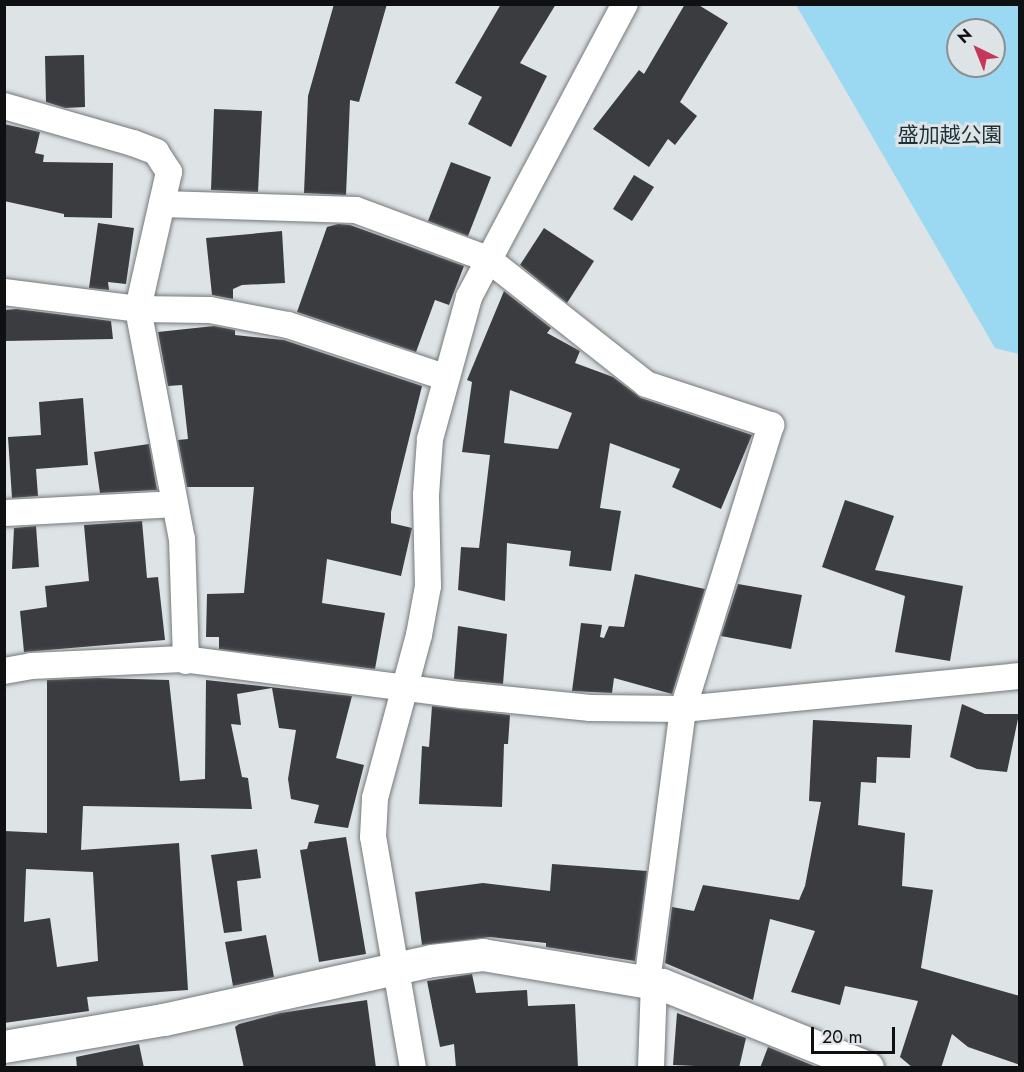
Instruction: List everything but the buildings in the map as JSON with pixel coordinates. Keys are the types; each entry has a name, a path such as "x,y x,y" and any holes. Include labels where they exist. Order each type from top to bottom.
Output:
{"street":[{"path":"413,1068 394,970 373,837 375,798 428,586 426,495 430,439 444,377 469,297 625,4"},
{"path":"4,106 156,152 169,172 138,309 182,539 186,661"},
{"path":"162,204 356,210 488,260 646,384 771,425 683,709 651,984 651,1068"},
{"path":"4,292 138,309 210,310 288,325 444,377"},
{"path":"4,513 174,504"},
{"path":"4,670 31,666 186,661 403,689 590,708 683,709 1020,676"},
{"path":"4,1047 164,1020 394,970 483,955 651,984 868,1068"}],"green space":[{"name":"盛加越公園","path":"796,5 1019,5 1019,354 995,348"}]}
